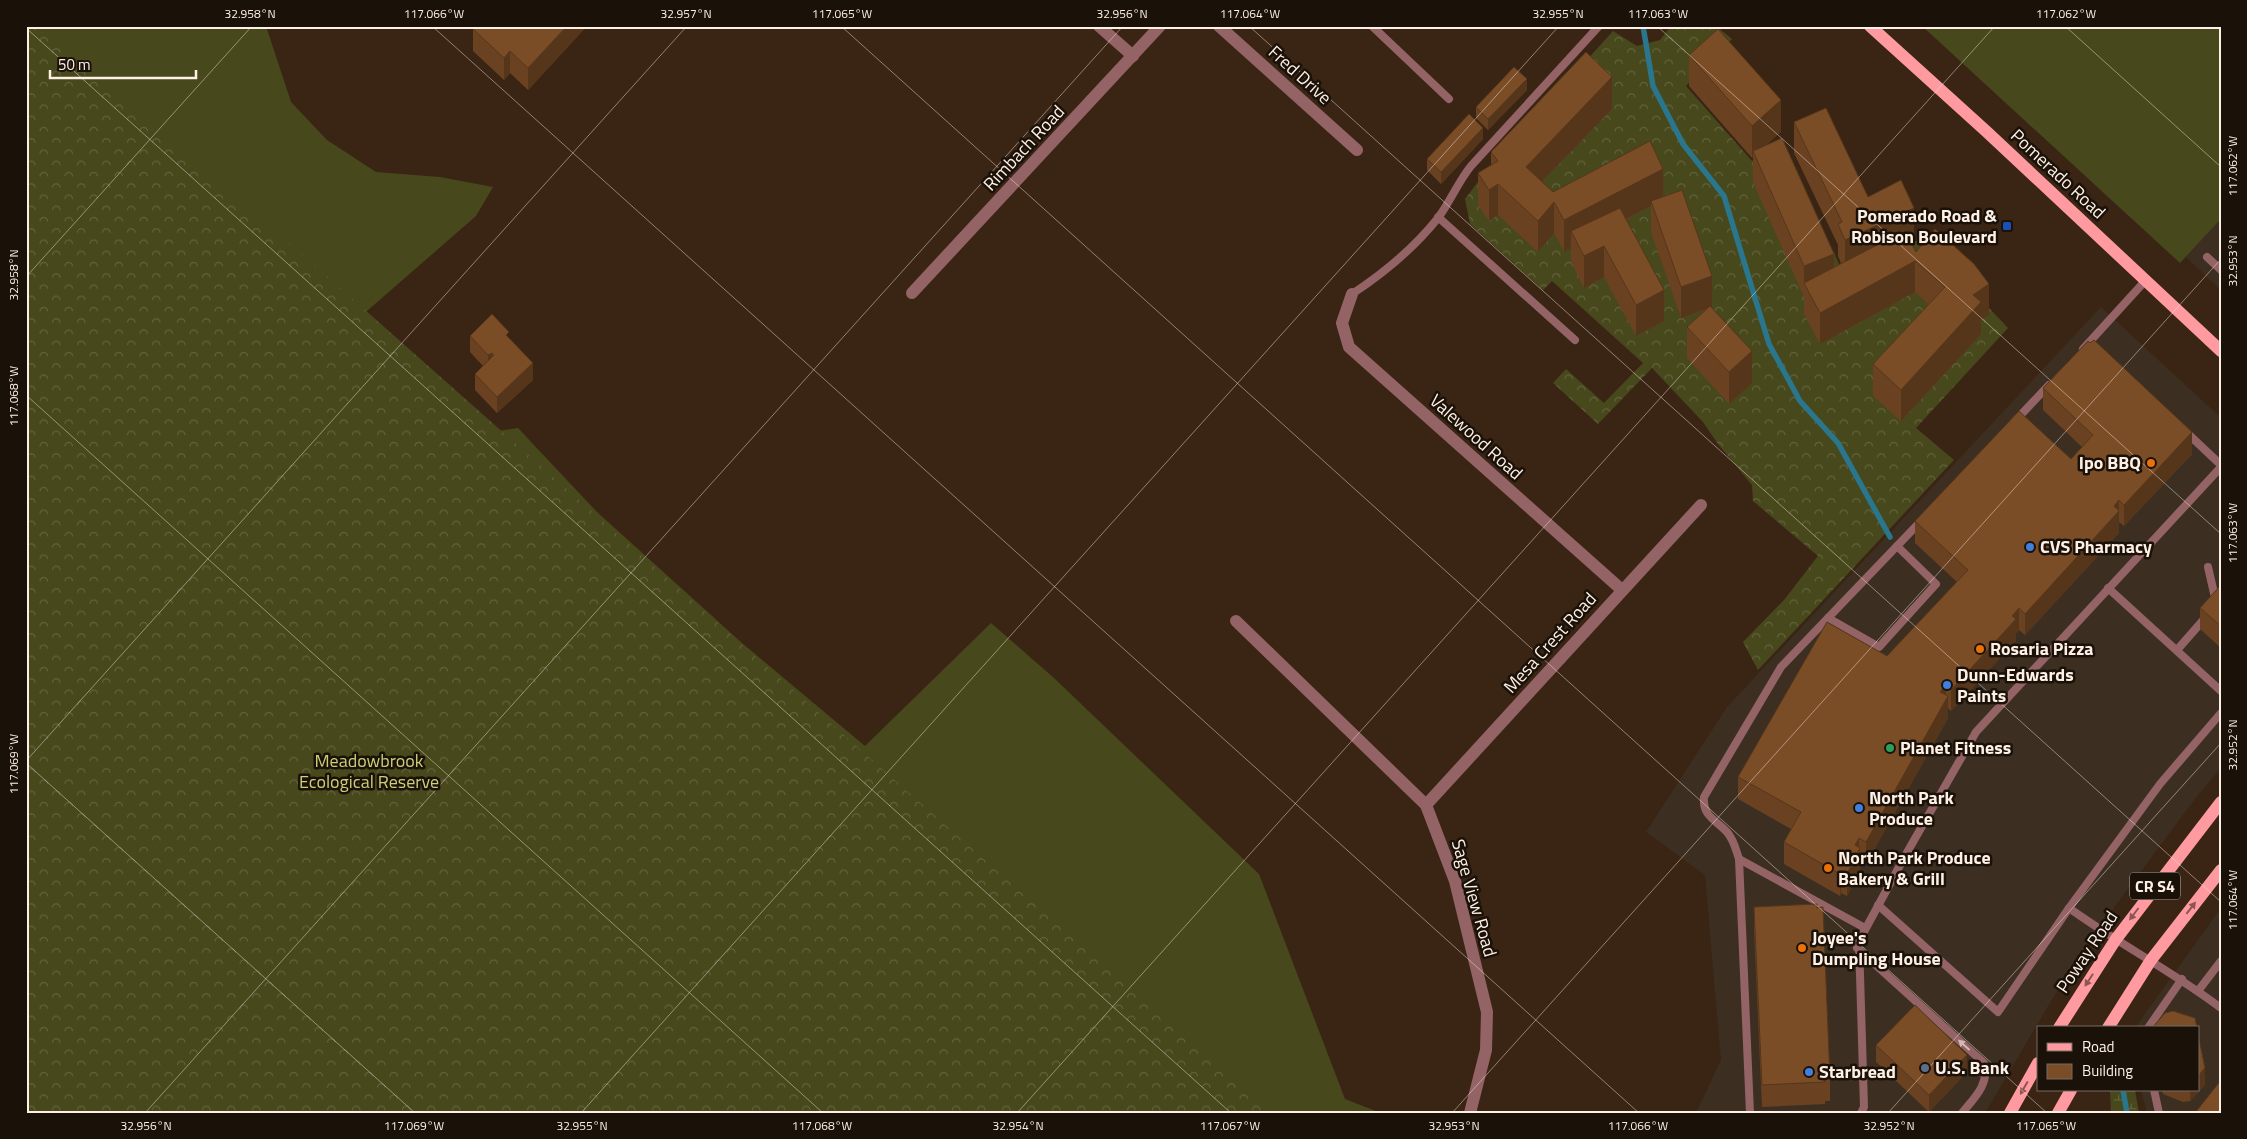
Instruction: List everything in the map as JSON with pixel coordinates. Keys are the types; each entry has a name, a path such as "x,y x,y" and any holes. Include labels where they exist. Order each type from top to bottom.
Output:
{"main road":[{"name":"Pomerado Road","path":"1870,26 1987,132 2221,351"},
{"name":"Poway Road","path":"2060,1026 2116,939 2221,802"},
{"name":"CR S4","path":"2109,1026 2151,960 2221,870"},
{"path":"2010,1113 2037,1066"},
{"path":"2058,1113 2070,1092"}],"street":[{"path":"1098,26 1133,56"},
{"name":"Rimbach Road","path":"912,293 1160,26"},
{"name":"Fred Drive","path":"1219,26 1357,150"},
{"name":"Valewood Road","path":"1352,294 1342,323 1350,347 1622,590"},
{"name":"Mesa Crest Road","path":"1426,805 1701,505"},
{"name":"Sage View Road","path":"1236,621 1426,805 1455,881 1488,1012 1486,1050 1470,1113"}],"lane":[{"path":"1372,26 1450,99"},
{"path":"1352,294 1380,276 1438,217 1456,185 1471,166 1599,26"},
{"path":"1438,217 1575,340"},
{"path":"2208,257 2221,270"},
{"path":"2077,356 2146,280"},
{"path":"2090,342 2097,349"},
{"path":"2010,426 2057,377"},
{"path":"1872,1113 1862,1110 1857,948 1865,928 1976,732 2221,466 2177,424"},
{"path":"1750,1113 1739,859 1728,833 1706,813 1703,806 1704,797 1781,666 1924,518"},
{"path":"1828,618 1879,647 1936,584 1898,546"},
{"path":"2177,650 2217,606 2208,567"},
{"path":"2108,588 2221,690"},
{"path":"1878,905 1998,1012 2069,908 2160,784 2221,713"},
{"path":"1739,859 1865,928"},
{"path":"2069,908 2182,979 2221,1008"},
{"path":"1857,948 1984,1063 1986,1070 1983,1085 1962,1113"},
{"path":"2198,991 2221,961"},
{"path":"2149,1026 2182,979"},
{"path":"2155,1092 2160,1113"}],"shaded area":[{"path":"2221,219 2221,290 2186,257"},
{"path":"2101,307 2221,418 2221,768 2197,796 2098,929 2051,1001 1985,1113 1696,1113 1721,1060 1705,875 1646,832 1727,707"},
{"path":"2221,908 2221,1113 2147,1113 2142,1092 2200,1092 2200,1026 2136,1026"}],"green space":[{"name":"Meadowbrook Ecological Reserve","path":"26,26 266,26 291,102 327,140 376,172 440,177 493,187 476,216 359,318 469,435 518,428 597,512 742,643 865,746 991,623 1054,678 1259,874 1345,1099 1381,1113 26,1113"},
{"name":"Meadowbrook Ecological Reserve","path":"26,26 45,26 1270,1113 26,1113"},
{"path":"1671,26 1716,26 1732,39 1686,86 1752,161 1780,139 1789,153 1843,273 1923,238 2008,328 1916,428 1954,460 1758,670 1743,642 1784,600 1818,556 1753,501 1752,485 1718,444 1703,422 1652,368 1598,424 1553,383 1566,369 1604,403 1643,363 1552,281 1543,290 1470,224 1465,199 1484,174 1613,31 1637,46 1660,40"},
{"path":"1922,26 2221,26 2221,219 2180,263"},
{"path":"2110,1092 2135,1092 2139,1113 2111,1113"}],"building":[{"path":"475,26 567,26 528,68 510,51 504,58 473,29"},
{"path":"1718,29 1781,100 1752,126 1689,55"},
{"path":"1586,52 1612,77 1526,167 1553,192 1650,141 1663,169 1564,220 1554,202 1538,221 1498,184 1489,190 1478,173 1498,161 1491,152"},
{"path":"1514,67 1527,79 1488,119 1476,107"},
{"path":"1826,108 1868,197 1901,180 1914,208 1845,240 1838,224 1842,222 1794,122"},
{"path":"1469,114 1483,128 1441,172 1427,159"},
{"path":"1782,138 1834,254 1804,266 1753,151"},
{"path":"1682,190 1712,276 1681,287 1651,201"},
{"path":"1620,208 1664,290 1636,305 1604,246 1584,256 1571,231"},
{"path":"1935,229 1974,264 1989,284 1973,295 1981,302 1901,390 1873,364 1945,287 1915,261 1820,313 1804,283 1904,231 1916,252"},
{"path":"1710,306 1752,351 1729,372 1687,327"},
{"path":"492,314 509,332 506,335 533,363 497,397 475,374 494,355 492,353 488,355 470,336"},
{"path":"2094,340 2192,432 2124,505 2119,500 2114,506 2119,511 2025,614 2019,608 2012,616 2016,619 1951,690 1946,684 1940,692 1948,696 1866,842 1859,838 1855,845 1860,848 1847,874 1841,871 1840,874 1784,842 1801,812 1738,777 1827,622 1887,656 1968,570 1915,521 2019,411 2071,459 2093,435 2043,388 2088,341 2090,343"},
{"path":"2221,585 2221,626 2200,608"},
{"path":"1817,904 1817,908 1823,907 1830,1079 1825,1079 1825,1082 1762,1085 1754,907"},
{"path":"1915,1005 1967,1055 1929,1095 1876,1045"},
{"path":"2173,1011 2195,1018 2197,1026 2154,1026 2165,1013"},
{"path":"2200,1044 2205,1068 2200,1074"},
{"path":"2221,1080 2221,1113 2195,1113"}],"waterway":[{"path":"1643,26 1653,86 1683,144 1724,196 1769,344 1800,401 1838,443 1890,537"},
{"path":"2123,1092 2127,1113"}],"place":[{"name":"Pomerado Road & Robison Boulevard","path":"2007,226"},
{"name":"Ipo BBQ","path":"2151,463"},
{"name":"CVS Pharmacy","path":"2030,547"},
{"name":"Rosaria Pizza","path":"1980,649"},
{"name":"Dunn-Edwards Paints","path":"1947,685"},
{"name":"Planet Fitness","path":"1890,748"},
{"name":"North Park Produce","path":"1859,808"},
{"name":"North Park Produce Bakery & Grill","path":"1828,868"},
{"name":"Joyee's Dumpling House","path":"1802,948"},
{"name":"U.S. Bank","path":"1925,1068"},
{"name":"Starbread","path":"1809,1072"}]}
